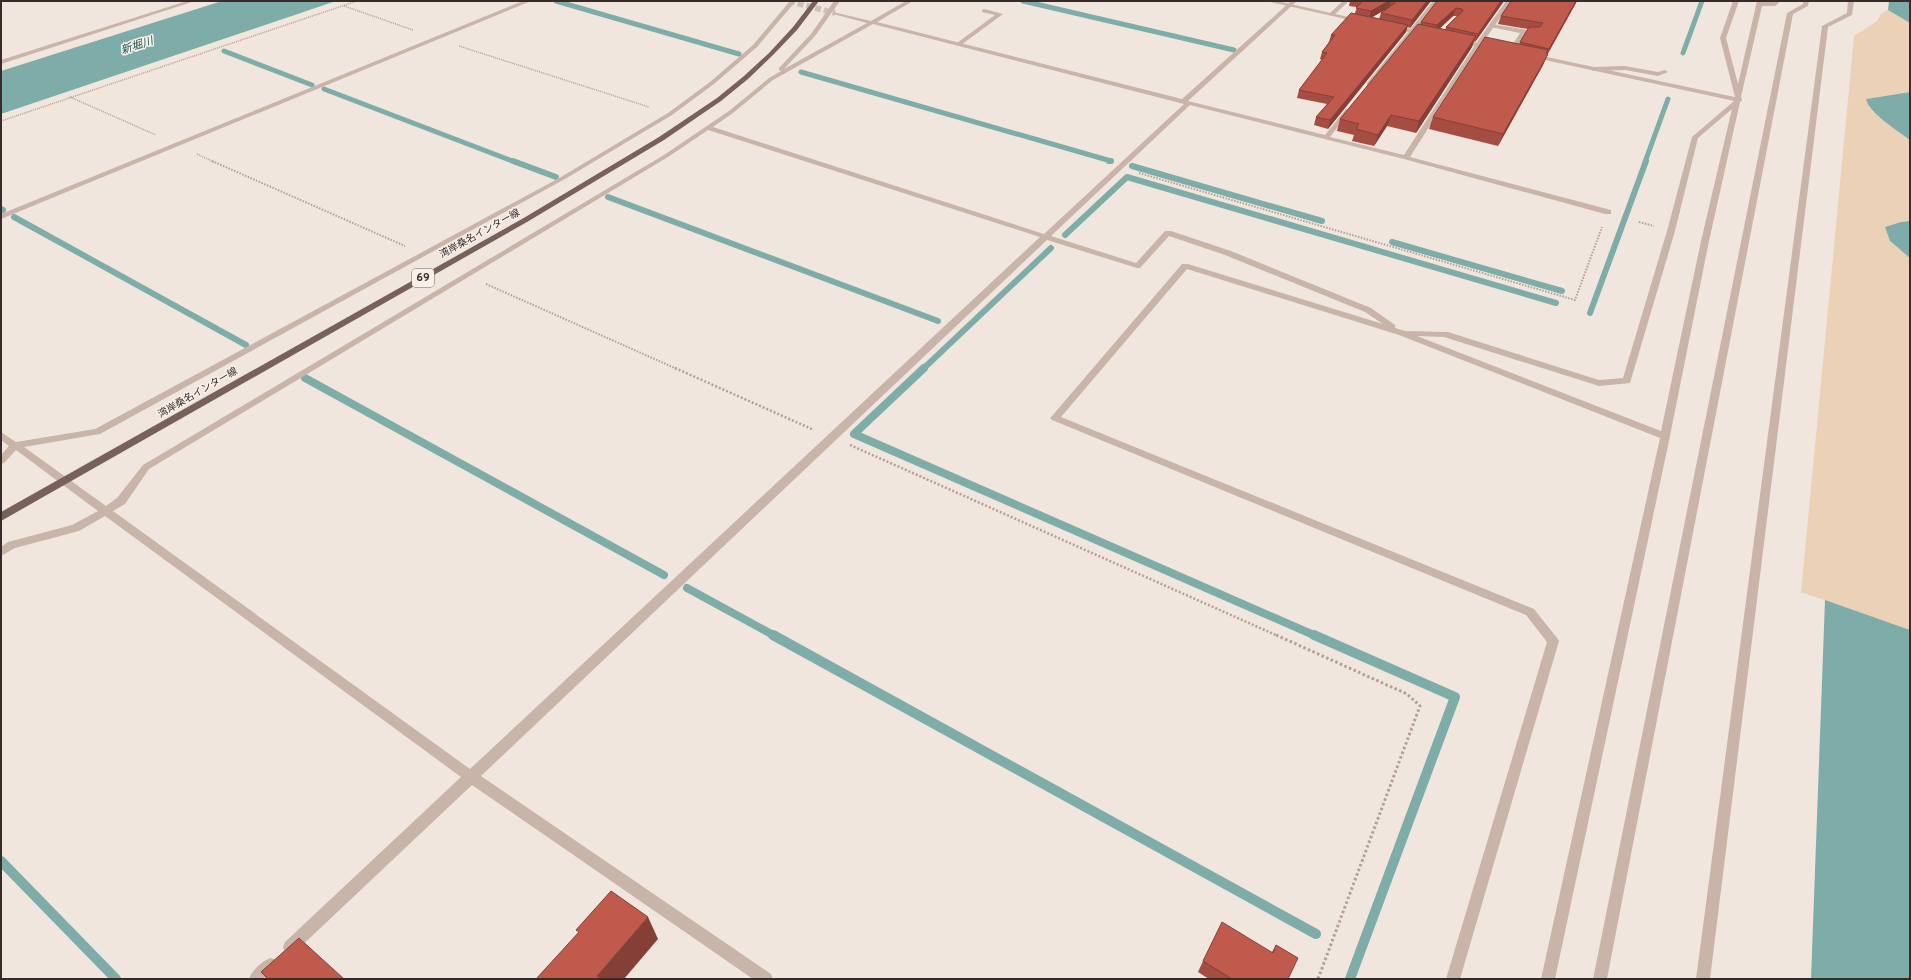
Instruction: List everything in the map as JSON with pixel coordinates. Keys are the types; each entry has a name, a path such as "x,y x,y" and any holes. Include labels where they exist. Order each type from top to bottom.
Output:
{"main road":[{"name":"湾岸桑名インター線","path":"1,517 524,221 642,151 732,90 786,39 816,1"}],"street":[{"path":"1,62 192,1"},
{"path":"1,217 528,1"},
{"path":"1,461 15,445 97,432 563,178 670,114 712,83 755,46 793,1"},
{"path":"1,552 12,545 75,528 106,511 121,502 146,467 627,180 708,128 731,112 771,79 813,35 837,1"},
{"path":"771,79 910,1"},
{"path":"1269,1 1292,3 1363,21"},
{"path":"1332,14 1346,1"},
{"path":"1364,90 1436,1"},
{"path":"1406,158 1478,45 1509,1"},
{"path":"1736,1 1723,38 1739,100"},
{"path":"1548,979 1665,436 1705,241 1739,100 1760,3 1775,4 1778,1"},
{"path":"1600,979 1790,13 1806,5 1806,1"},
{"path":"1703,979 1824,26 1850,14 1851,1"},
{"path":"256,979 1119,167 1185,102 1292,3"},
{"path":"959,44 1000,14 984,10"},
{"path":"836,13 1406,158 1608,212"},
{"path":"1384,25 1431,35"},
{"path":"1492,26 1523,32 1536,32"},
{"path":"1511,52 1523,32"},
{"path":"1451,39 1498,49"},
{"path":"1505,50 1519,53"},
{"path":"1526,55 1739,100"},
{"path":"1593,69 1625,68 1658,74 1665,72"},
{"path":"708,128 1137,266 1168,233 1228,253 1368,310 1402,333 1445,334 1599,383 1627,381 1671,231 1695,137 1739,100"},
{"path":"1326,138 1354,102"},
{"path":"1453,979 1553,641 1530,612 1055,418 1185,266 1402,333 1665,436"},
{"path":"1,435 471,777 766,979"}],"path":[{"path":"1,121 70,96 356,1"},
{"path":"344,6 670,114"},
{"path":"70,96 423,255"},
{"path":"1119,167 1576,300 1608,212"},
{"path":"468,275 1407,694 1420,706 1318,979"}],"sand":[{"path":"1888,10 1910,23 1910,92 1866,99 1873,111 1910,140 1910,221 1901,222 1890,241 1910,258 1910,630 1801,592 1854,36 1877,21 1881,14"}],"water":[{"name":"新堀川","path":"222,1 336,1 1,114 1,71"},
{"path":"1889,1 1910,1 1910,23 1888,10"},
{"path":"1910,92 1910,140 1878,116 1872,110 1866,99"},
{"path":"1910,221 1910,258 1890,241 1885,227"},
{"path":"1825,600 1910,630 1910,979 1811,979"}],"building":[{"path":"1363,1 1389,1 1371,11 1356,8"},
{"path":"1394,1 1427,1 1412,20 1381,13 1395,3"},
{"path":"1437,1 1501,1 1478,34 1446,27 1463,11 1462,9 1456,8 1437,25 1421,22"},
{"path":"1511,1 1576,1 1549,49 1520,42 1529,27 1540,27 1543,23 1501,16"},
{"path":"1351,13 1408,25 1330,120 1316,117 1334,97 1299,90 1327,53 1322,52 1335,35 1331,35"},
{"path":"1418,24 1476,36 1419,121 1391,115 1378,135 1356,129 1359,124 1340,119"},
{"path":"1485,37 1548,50 1546,53 1548,54 1503,134 1433,117"},
{"path":"611,891 648,917 597,976 602,979 536,979 579,932 576,930"},
{"path":"1222,922 1273,953 1276,945 1298,958 1288,979 1232,979 1203,961"},
{"path":"299,938 344,979 268,979 261,972"}],"waterway":[{"path":"556,1 739,54"},
{"path":"1023,1 1234,50"},
{"path":"1683,53 1702,1"},
{"path":"224,51 312,85"},
{"path":"801,72 1111,161 1109,161"},
{"path":"324,89 515,162"},
{"path":"1645,162 1668,99"},
{"path":"513,161 556,177"},
{"path":"1590,313 1646,161"},
{"path":"1132,166 1322,221"},
{"path":"1065,235 1127,177 1556,303"},
{"path":"608,197 938,321"},
{"path":"14,217 246,345"},
{"path":"1392,242 1562,291"},
{"path":"923,369 1051,248"},
{"path":"924,368 854,434 1316,636"},
{"path":"305,378 664,575"},
{"path":"687,588 775,636"},
{"path":"773,635 1316,934"},
{"path":"1314,635 1455,697 1350,979"},
{"path":"1,861 116,979"}],"tunnel":[{"path":"789,1 835,13"}]}
